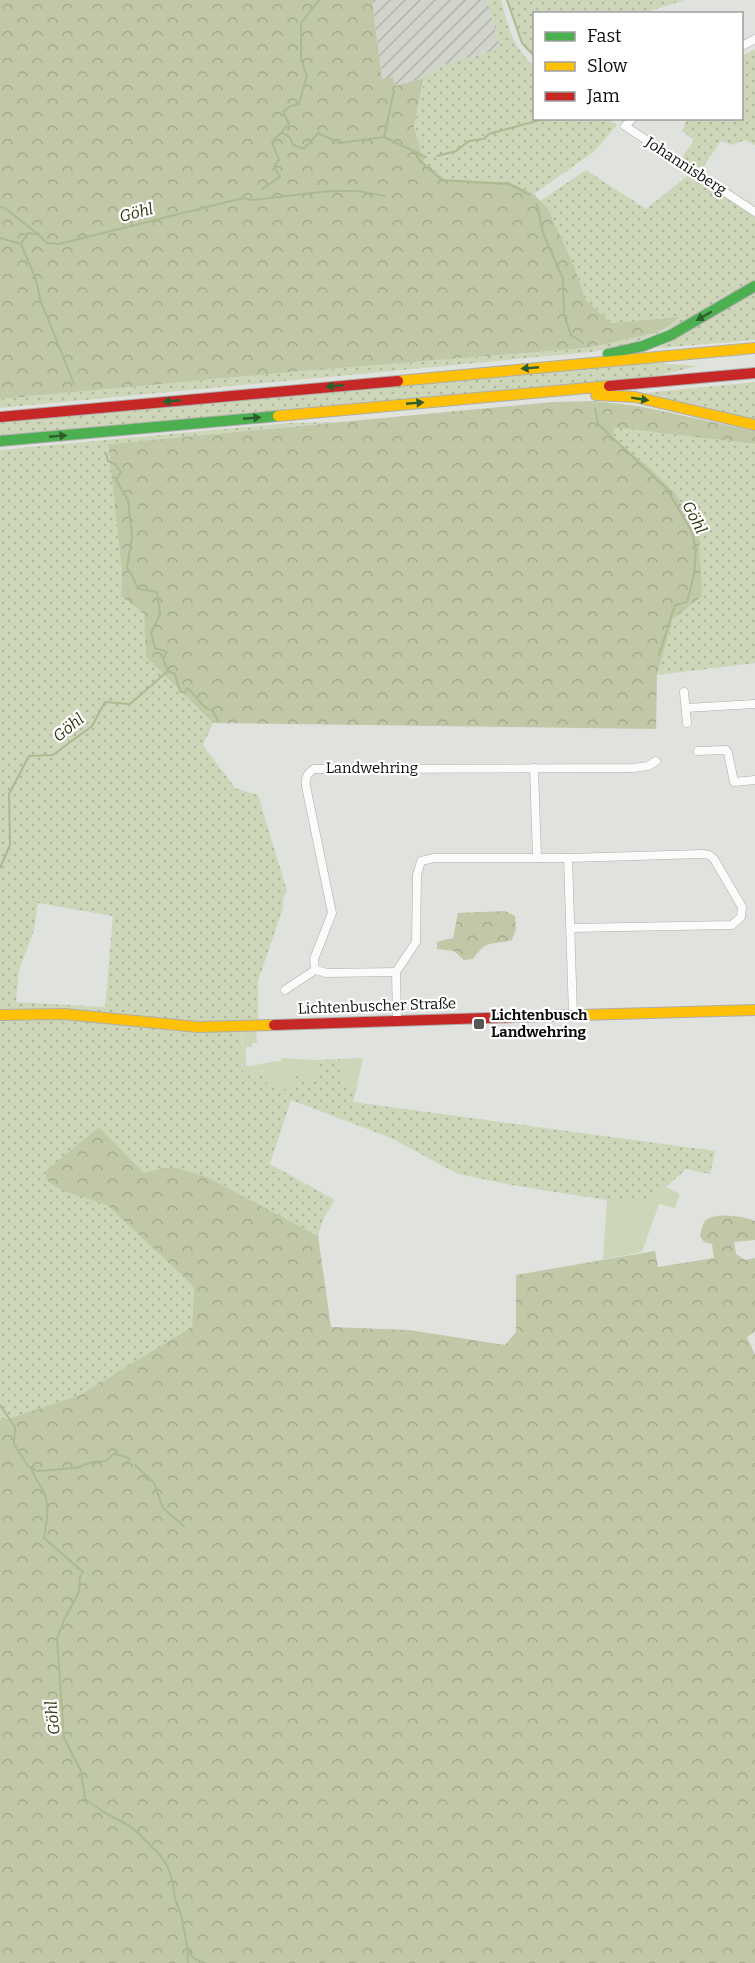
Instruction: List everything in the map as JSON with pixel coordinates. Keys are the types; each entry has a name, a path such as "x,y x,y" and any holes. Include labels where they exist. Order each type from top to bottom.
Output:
{"main road":[{"path":"588,363 608,354 644,346 671,335 755,286"},
{"path":"0,417 755,348"},
{"path":"0,441 755,373"},
{"path":"561,391 585,396 635,397 755,425"},
{"name":"Lichtenbuscher Straße","path":"0,1015 64,1014 198,1027 755,1010"}],"street":[{"name":"Johannisberg","path":"631,120 625,126 755,212"},
{"path":"684,692 687,723"},
{"path":"686,708 755,704"},
{"path":"698,751 726,750 734,782 755,780"},
{"name":"Landwehring","path":"315,970 314,959 333,913 305,779 314,769 321,767 633,768 648,766 656,761"},
{"path":"534,768 537,858"},
{"path":"397,1020 396,972 416,942 417,875 421,861 434,858 710,855 742,907 741,916 732,924 571,928"},
{"path":"568,858 573,1016"},
{"path":"285,990 315,970 327,974 396,972"}],"shaded area":[{"path":"372,0 487,0 501,49 438,66 439,70 423,76 424,78 395,86 382,79"}],"green space":[{"path":"0,0 372,0 382,79 393,77 395,86 424,78 414,127 424,162 447,181 510,182 534,194 548,209 575,268 585,299 611,323 679,317 669,326 655,333 587,348 0,399"},
{"path":"487,0 501,0 516,43 533,66 533,120 609,120 617,125 596,150 534,194 510,182 447,181 424,162 414,127 424,82 423,76 438,70 438,66 501,49"},
{"path":"508,0 684,0 647,12 533,12 533,53 524,43 514,22"},
{"path":"755,49 755,145 745,140 731,145 721,141 701,170 682,158 694,140 682,131 687,120 743,120 743,55"},
{"path":"586,170 646,209 690,174 755,217 755,281 680,325 625,346 591,352 0,408 0,399 587,348 655,333 669,326 678,317 611,323 585,299 575,268 548,209 540,201"},
{"path":"755,290 755,340 658,348"},
{"path":"656,363 698,366 647,378 0,437 0,421"},
{"path":"755,382 755,420 645,393"},
{"path":"594,401 638,406 755,431 755,444 614,427 613,438 651,469 675,493 699,536 702,596 673,619 657,675 656,729 213,723 146,657 144,614 121,596 122,572 108,444 553,402"},
{"path":"336,422 108,444 122,572 121,596 144,614 146,657 213,723 203,745 235,788 258,795 287,891 258,981 258,1021 241,1021 243,1073 267,1071 293,1091 295,1075 317,1081 317,1060 340,1059 340,1082 357,1086 353,1102 715,1151 710,1174 686,1169 649,1202 607,1200 517,1186 458,1174 391,1138 291,1100 270,1164 335,1200 323,1219 318,1236 207,1177 163,1168 145,1173 98,1201 108,1206 194,1287 192,1328 80,1395 0,1420 0,450 289,423","holes":["38,903 113,916 105,1007 16,1002 19,970 34,930"]},
{"path":"614,426 755,444 755,663 657,675 673,619 702,596 675,493 651,469 612,438"},
{"path":"505,911 515,916 516,929 512,940 487,945 473,959 464,960 454,951 437,949 437,942 453,938 458,913"},
{"path":"256,1031 257,1043 252,1043 252,1047 246,1047 246,1066 281,1061 281,1058 317,1060 317,1081 295,1075 293,1091 267,1085 267,1071 243,1073 242,1032"},
{"path":"363,1058 357,1086 340,1082 340,1059"},
{"path":"99,1127 144,1173 163,1168 177,1168 207,1177 318,1236 331,1327 409,1330 505,1345 516,1332 516,1275 655,1251 658,1267 714,1258 712,1244 704,1242 700,1236 704,1222 714,1216 737,1216 755,1221 755,1240 734,1242 736,1254 745,1260 755,1258 755,1332 747,1337 755,1355 755,1963 0,1963 0,1420 80,1395 192,1327 194,1287 108,1206 65,1191 50,1183 46,1178 47,1170"},
{"path":"666,1187 680,1194 675,1208 659,1204 642,1252 603,1260 607,1200 649,1202"}],"waterway":[{"name":"Göhl","path":"262,189 280,177 274,166 279,160 272,142 289,124 283,112 290,106 299,104 307,76 301,59 301,23 319,0"},
{"path":"507,0 522,43 533,55"},
{"name":"Göhl","path":"282,133 290,137 293,145 304,149 318,133 339,143 384,137 394,91"},
{"path":"437,156 456,151 469,141 484,139 489,134 540,120"},
{"path":"384,137 426,157"},
{"name":"Göhl","path":"416,152 419,160 442,180 509,184 530,195"},
{"name":"Göhl","path":"21,244 28,233 38,234 47,243 59,244 243,198 251,200 330,191 358,191 385,196"},
{"name":"Göhl","path":"537,204 543,233 563,279 564,315 571,335 583,343"},
{"name":"Göhl","path":"0,207 5,208 38,234"},
{"name":"Göhl","path":"0,238 21,244"},
{"name":"Göhl","path":"21,244 74,384"},
{"name":"Göhl","path":"595,408 598,424 666,488 691,530 696,549 694,574 687,602 675,605 659,655"},
{"name":"Göhl","path":"106,453 108,461 116,465 121,472 116,480 128,500 132,537 127,568 129,571"},
{"name":"Göhl","path":"0,868 10,845 9,794 29,756 53,755 92,726 105,702 130,704 168,671 163,659 167,652 155,648 151,633 160,614 157,592 138,589 133,577"},
{"path":"168,671 175,674 180,691 185,693 187,688 204,706 213,711 218,721"},
{"name":"Göhl","path":"0,1405 15,1427 14,1444 28,1466 37,1471 75,1468 93,1462 106,1461 114,1454 130,1460"},
{"name":"Göhl","path":"135,1465 154,1483 163,1508 184,1526"},
{"name":"Göhl","path":"31,1467 47,1503 44,1538 83,1572 80,1577 79,1592 57,1638 64,1738 81,1771 85,1799 133,1828 160,1855 168,1867 173,1883 187,1946 192,1957 203,1963"},
{"name":"Göhl","path":"187,1948 188,1963"}],"traffic: fast":[{"path":"608,354 643,346 671,335 755,286"},
{"path":"0,441 278,416"}],"traffic: slow":[{"path":"398,381 755,348"},
{"path":"278,416 609,386"},
{"path":"596,395 635,397 755,425"},
{"path":"580,1015 755,1010"},
{"path":"0,1015 64,1014 198,1027 274,1025"}],"traffic: jam":[{"path":"609,386 755,373"},
{"path":"0,417 398,381"},
{"path":"274,1025 580,1015"}],"place":[{"name":"Lichtenbusch Landwehring","path":"479,1024"}]}
